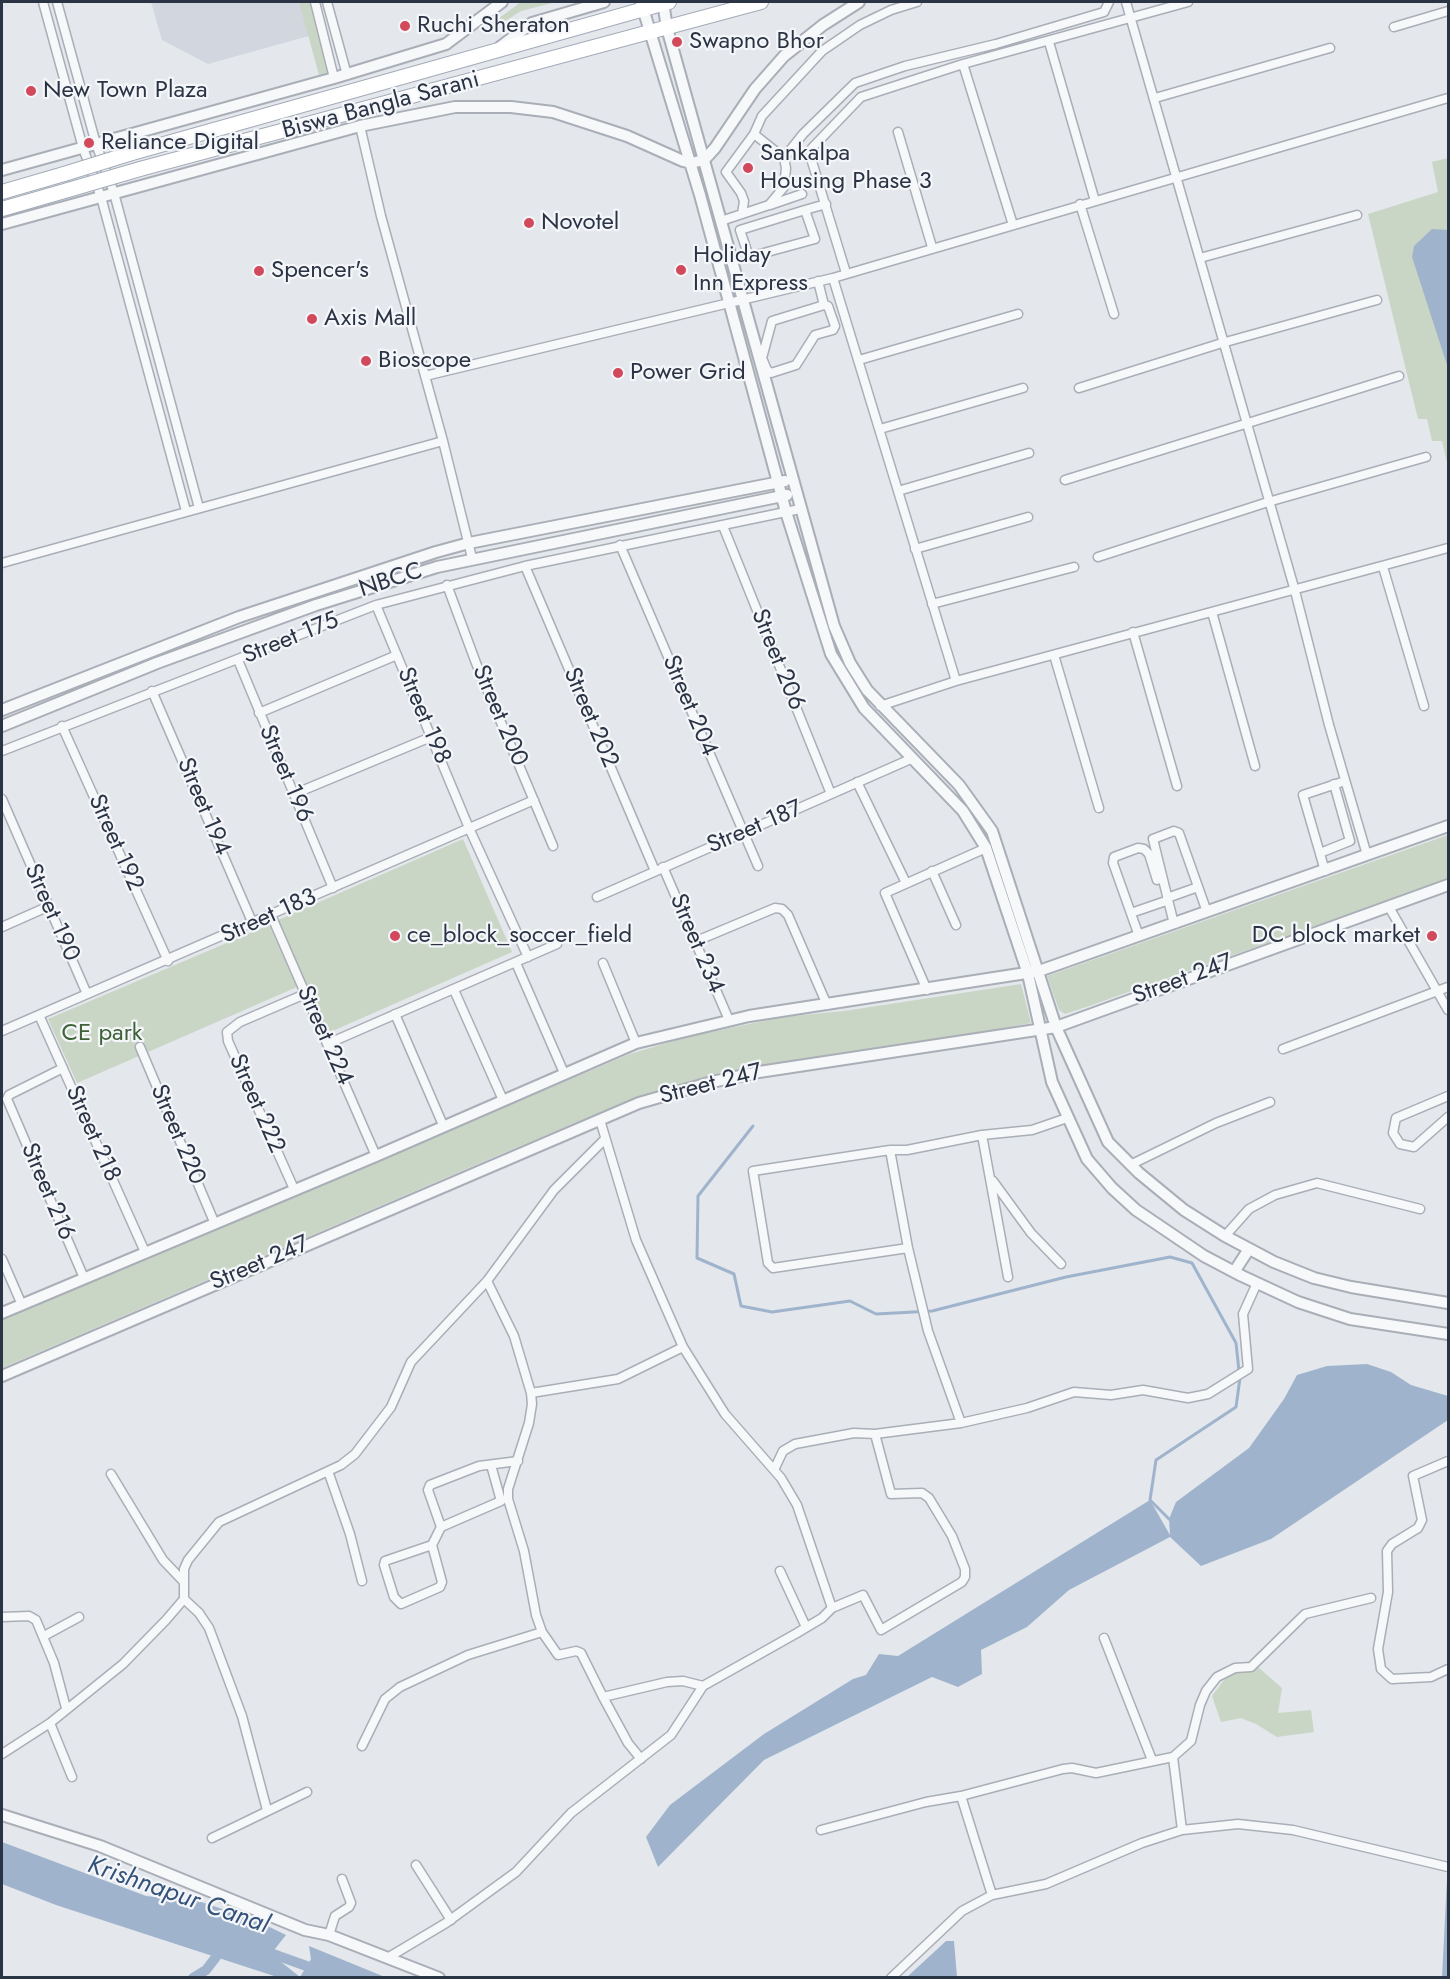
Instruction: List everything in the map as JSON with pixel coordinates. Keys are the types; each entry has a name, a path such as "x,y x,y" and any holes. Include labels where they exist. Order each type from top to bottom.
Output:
{"main road":[{"name":"Biswa Bangla Sarani","path":"2,192 642,5 665,2"},
{"name":"Biswa Bangla Sarani","path":"2,209 140,169 761,2"}],"street":[{"path":"44,2 83,148 101,197 186,511"},
{"path":"57,2 96,144 114,194 199,508"},
{"path":"315,2 334,78"},
{"path":"327,2 348,75"},
{"path":"2,170 348,75 446,44 502,2"},
{"path":"500,47 532,23 604,2"},
{"path":"665,2 667,28 837,635 850,663 880,706 959,785 986,820 998,843 1033,973 1052,1082 1087,1159 1112,1188 1136,1210 1181,1241 1234,1272 1298,1302 1350,1319 1449,1334"},
{"path":"2,224 360,126 455,107 528,108 596,124 691,163 704,160 715,148 755,89 784,56 823,25 859,2"},
{"path":"742,214 744,201 726,171 754,134 762,116 822,51 860,26 891,10 918,2"},
{"path":"784,158 803,134 855,83 905,66 996,45 1104,12 1109,2"},
{"path":"1126,2 1200,258 1222,344 1295,591 1367,855"},
{"path":"846,273 810,155 812,148 861,97 963,64 1188,2"},
{"path":"642,5 691,163 786,512 831,654 864,708 963,811 986,848 1033,973 1108,1142 1130,1165 1185,1210 1249,1249 1314,1278 1351,1287 1449,1303"},
{"path":"1394,27 1449,11"},
{"path":"1049,42 1095,201"},
{"path":"1155,98 1330,48"},
{"path":"963,64 1013,225"},
{"path":"425,376 833,278 932,247 1449,98"},
{"path":"360,126 381,216 443,441 472,558"},
{"path":"898,132 932,247"},
{"path":"754,134 784,158 786,168 784,187 769,205"},
{"path":"721,221 802,194"},
{"path":"805,210 815,239 749,257 740,230 805,210 826,204"},
{"path":"1080,204 1114,314"},
{"path":"1200,258 1357,215"},
{"path":"726,240 742,236"},
{"path":"731,258 747,253"},
{"path":"833,278 956,681"},
{"path":"818,281 824,305 828,306 835,326 833,330 815,335 796,365 771,373 767,370 762,358 771,321 824,305"},
{"path":"1079,388 1377,300"},
{"path":"859,360 1018,314"},
{"path":"1065,480 1399,376"},
{"path":"880,429 1023,388"},
{"path":"2,563 443,441"},
{"path":"898,491 1029,453"},
{"path":"1098,557 1268,502 1426,457"},
{"path":"2,710 239,616 469,543 793,479"},
{"name":"NBCC","path":"2,726 157,663 316,605 472,558 796,493"},
{"name":"Street 175","path":"2,751 376,605 525,566 800,509"},
{"path":"915,549 1028,517"},
{"name":"Street 206","path":"723,526 831,794"},
{"name":"Street 204","path":"620,545 758,866"},
{"path":"880,706 956,681 1449,548"},
{"name":"Street 202","path":"525,566 659,869"},
{"path":"932,604 1074,567"},
{"path":"1383,567 1424,706"},
{"name":"Street 200","path":"447,585 476,663 553,846"},
{"name":"Street 198","path":"376,605 469,828 528,957"},
{"path":"1212,612 1255,766"},
{"path":"1133,632 1177,786"},
{"path":"259,713 397,655"},
{"path":"1054,655 1099,808"},
{"name":"Street 196","path":"238,660 333,888"},
{"name":"Street 194","path":"152,691 253,924"},
{"name":"Street 192","path":"62,726 168,961"},
{"path":"294,794 431,736"},
{"name":"Street 187","path":"597,897 913,758"},
{"path":"1325,871 1303,795 1346,781"},
{"path":"857,782 906,883"},
{"path":"1320,852 1350,841 1334,784"},
{"name":"Street 190","path":"2,799 47,907 87,994"},
{"name":"Street 183","path":"2,1031 168,961 534,800"},
{"path":"2,1313 376,1156 636,1043 729,1020 1033,973 1449,826"},
{"path":"1165,900 1153,839 1174,831 1179,833 1207,912"},
{"path":"927,990 885,893 986,848"},
{"path":"1139,936 1114,857 1138,848 1149,854 1172,924"},
{"name":"Street 234","path":"659,869 729,1020"},
{"path":"932,872 956,925"},
{"name":"Street 247","path":"2,1376 639,1103 724,1079 1056,1027 1449,885"},
{"path":"1131,914 1198,887"},
{"path":"2,927 47,907"},
{"path":"1389,907 1449,1010"},
{"path":"694,942 776,908 782,909 788,915 827,1005"},
{"name":"Street 224","path":"271,915 376,1156"},
{"path":"327,1044 557,944"},
{"path":"516,963 564,1073"},
{"path":"603,963 636,1043"},
{"path":"1283,1049 1449,987"},
{"path":"454,990 503,1100"},
{"name":"Street 222","path":"294,1190 228,1041 227,1032 240,1022 305,994"},
{"path":"395,1014 443,1125"},
{"name":"Street 218","path":"39,1015 145,1252"},
{"name":"Street 220","path":"140,1047 215,1224"},
{"name":"Street 216","path":"63,1068 9,1095 7,1099 84,1278"},
{"path":"1449,1096 1396,1118 1393,1133 1400,1144 1414,1147 1449,1118"},
{"path":"1130,1165 1216,1123 1270,1102"},
{"path":"908,1248 776,1268 768,1263 753,1174 755,1169 890,1150 907,1150 982,1135 1032,1130 1067,1118"},
{"path":"600,1120 636,1240 683,1347 725,1414 774,1470 797,1505 832,1608"},
{"path":"982,1135 1008,1277"},
{"path":"267,1809 242,1716 209,1628 199,1613 184,1599 183,1581 188,1560 219,1522 328,1471 355,1454 391,1407 411,1362 488,1281 554,1190 605,1138"},
{"path":"890,1150 908,1248 923,1311 961,1423"},
{"path":"991,1179 1030,1233 1061,1264"},
{"path":"1225,1236 1249,1209 1275,1195 1317,1183 1420,1209"},
{"path":"1234,1272 1249,1249"},
{"path":"2,1259 22,1305"},
{"path":"488,1281 514,1335 531,1393 529,1423 508,1489 508,1500 524,1551 536,1615 542,1632 558,1655 576,1651 581,1653 628,1743 641,1760"},
{"path":"774,1470 783,1451 795,1444 854,1433 875,1434 961,1423 1027,1408 1074,1392 1111,1395 1143,1390 1188,1398 1202,1396 1225,1385 1236,1373 1246,1371 1249,1365 1245,1347 1243,1314 1257,1283"},
{"path":"531,1393 618,1378 683,1347"},
{"path":"389,1957 451,1920 516,1872 571,1813 670,1735 702,1686 806,1628 832,1608 863,1595 881,1630 943,1594 965,1577 952,1536 929,1498 922,1493 891,1494 875,1434"},
{"path":"441,1527 428,1487 457,1474 518,1461"},
{"path":"1449,1461 1413,1476 1422,1520 1418,1528 1392,1544 1387,1551 1388,1592 1378,1649 1381,1669 1392,1679 1431,1677 1449,1669"},
{"path":"432,1545 385,1561 384,1565 394,1597 401,1604 440,1587 442,1582 432,1545 441,1527 501,1501 491,1465"},
{"path":"328,1471 350,1534 362,1581"},
{"path":"111,1473 163,1560 183,1581"},
{"path":"780,1571 806,1628"},
{"path":"821,1830 1063,1769 1072,1768 1096,1773 1173,1757 1191,1741 1200,1706 1217,1677 1235,1668 1251,1667 1305,1614 1371,1598"},
{"path":"2,1754 50,1723 123,1665 184,1599"},
{"path":"2,1617 34,1617 59,1676 66,1708"},
{"path":"44,1636 78,1617"},
{"path":"362,1746 385,1699 400,1687 468,1655 542,1632"},
{"path":"1104,1638 1152,1760"},
{"path":"603,1697 667,1682 683,1681 702,1686"},
{"path":"50,1723 72,1777"},
{"path":"1173,1757 1182,1830"},
{"path":"212,1838 267,1809 307,1792"},
{"path":"961,1796 992,1895"},
{"path":"2,1815 100,1845 305,1930 329,1935 439,1977"},
{"path":"891,1977 962,1911 992,1895 1046,1884 1142,1843 1182,1830 1238,1824 1293,1830 1449,1867"},
{"path":"416,1864 451,1920"},
{"path":"329,1935 335,1916 350,1907 351,1903 342,1879"}],"shaded area":[{"path":"151,2 307,2 316,34 208,64 162,40"}],"green space":[{"path":"299,2 310,2 329,72 319,75"},
{"path":"521,2 556,2 521,11 491,30 487,27"},
{"path":"1448,158 1448,467 1442,441 1432,441 1427,419 1418,419 1368,214 1438,192 1432,162"},
{"path":"1448,835 1448,879 1089,1006 1065,1014 1059,1010 1047,976"},
{"name":"ce_block_soccer_field","path":"463,839 512,952 328,1033 278,920"},
{"name":"CE park","path":"269,925 297,987 77,1083 48,1019"},
{"path":"1021,984 1031,1023 897,1048 730,1071 671,1087 613,1107 501,1154 2,1368 2,1320 630,1054 690,1036 784,1017 844,1011"},
{"path":"1258,1667 1282,1688 1278,1713 1311,1710 1314,1732 1277,1737 1241,1718 1221,1722 1212,1696 1227,1676"}],"water":[{"path":"1432,229 1448,230 1448,368 1412,257 1414,246"},
{"path":"1367,1364 1391,1372 1411,1385 1448,1396 1448,1420 1271,1539 1201,1566 1170,1537 1069,1590 1027,1627 981,1650 982,1674 958,1687 932,1677 764,1760 658,1867 646,1837 670,1805 764,1734 853,1679 866,1675 879,1654 898,1656 1150,1500 1170,1535 1169,1519 1176,1502 1249,1448 1284,1399 1297,1375 1327,1366"},
{"path":"2,1842 146,1896 198,1901 253,1919 286,1935 271,1954 300,1977 277,1977 56,1905 2,1884"},
{"path":"1447,1879 1448,1977 1442,1977"},
{"path":"946,1941 954,1941 957,1977 907,1977"},
{"path":"309,1946 385,1977 300,1977 311,1959"}],"waterway":[{"path":"753,1126 698,1196 697,1258 734,1274 741,1306 772,1312 850,1301 876,1314 932,1311 1066,1277 1170,1257 1192,1263 1236,1343 1239,1371"},
{"path":"1169,1519 1150,1500 1156,1460 1236,1407 1240,1378"},
{"name":"Krishnapur Canal","path":"259,1949 340,1978"},
{"path":"193,1978 206,1970 216,1957"}],"place":[{"name":"Ruchi Sheraton","path":"405,26"},
{"name":"Swapno Bhor","path":"677,42"},
{"name":"New Town Plaza","path":"31,91"},
{"name":"Reliance Digital","path":"89,143"},
{"name":"Sankalpa Housing Phase 3","path":"748,168"},
{"name":"Novotel","path":"529,223"},
{"name":"Holiday Inn Express","path":"681,270"},
{"name":"Spencer's","path":"259,271"},
{"name":"Axis Mall","path":"312,319"},
{"name":"Bioscope","path":"366,361"},
{"name":"Power Grid","path":"618,373"},
{"name":"ce_block_soccer_field","path":"395,936"},
{"name":"DC block market","path":"1432,936"}]}
